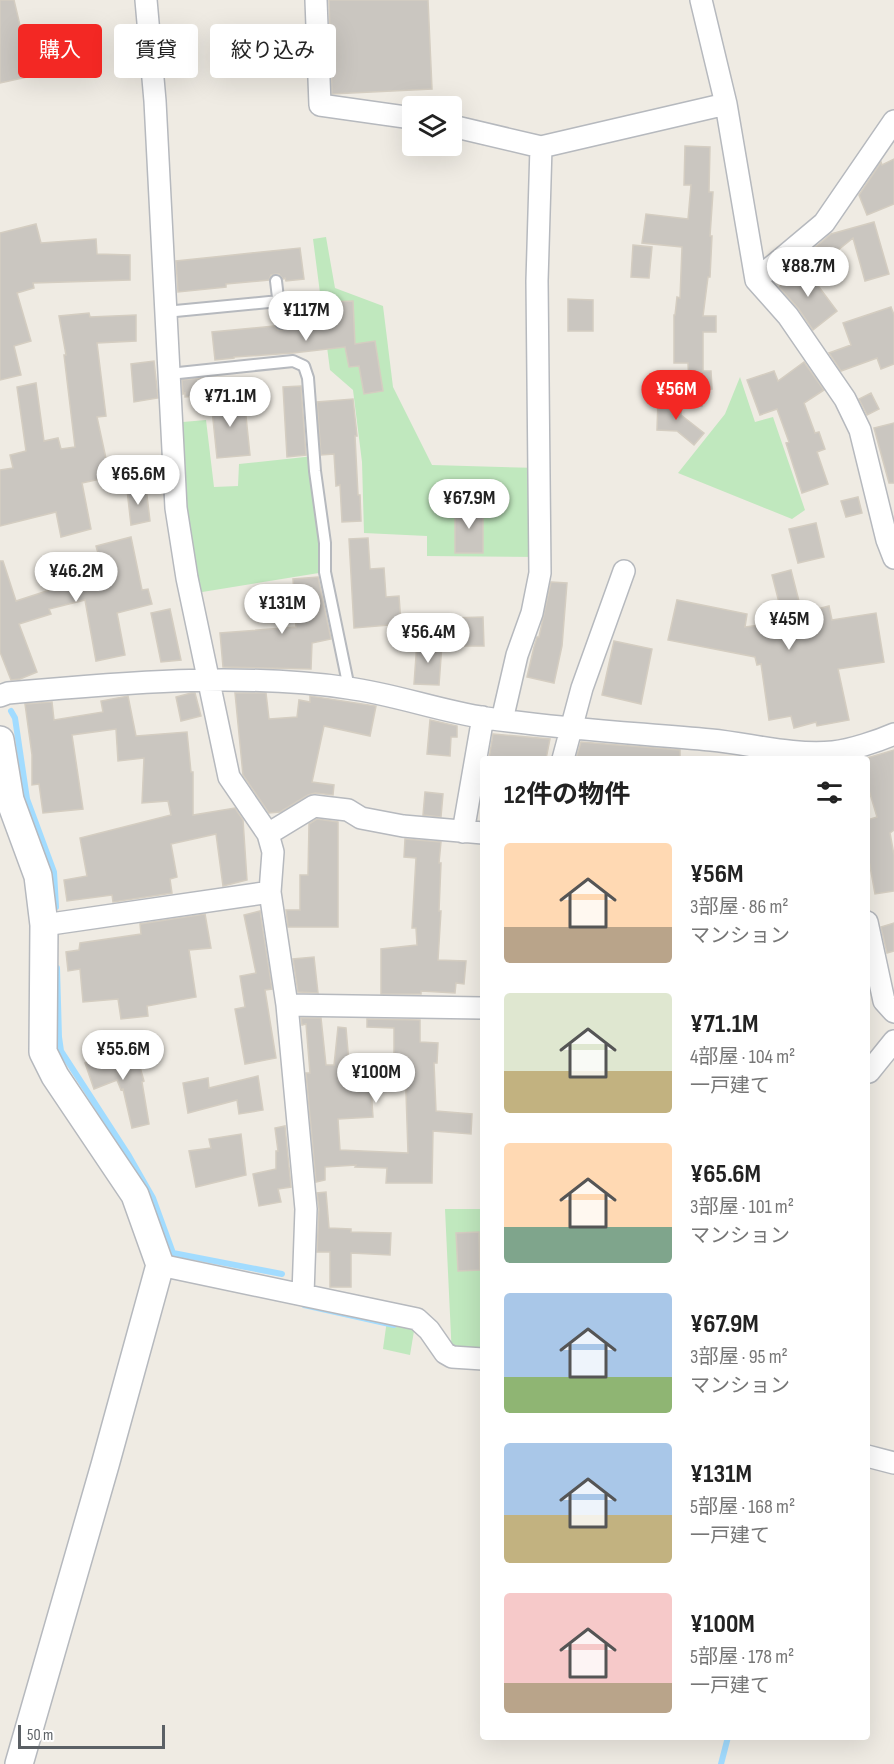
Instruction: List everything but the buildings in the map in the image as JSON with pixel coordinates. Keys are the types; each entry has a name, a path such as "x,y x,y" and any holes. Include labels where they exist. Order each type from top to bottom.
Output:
{"street":[{"path":"146,0 155,101 176,508 187,578 229,777 268,834 273,852 270,892 287,1005 306,1209 303,1294"},
{"path":"316,0 320,105 402,117"},
{"path":"701,0 726,104 756,280 788,316 845,399 860,430 886,540 894,558"},
{"path":"462,128 541,147 726,104"},
{"path":"756,280 824,223 894,122"},
{"path":"486,756 492,719 532,613 540,573 537,281 541,147"},
{"path":"564,756 582,688 624,571"},
{"path":"0,696 8,693 76,687 209,681 278,681 349,688 492,719 570,729 712,740 798,752 835,755 894,734"},
{"path":"0,740 10,800 38,876 44,925 43,1052 55,1076 135,1195 160,1265 19,1764"},
{"path":"268,834 314,806 348,810 361,818 403,826 473,833 480,791"},
{"path":"44,925 270,892"},
{"path":"870,936 884,1000 894,1012"},
{"path":"287,1005 480,1008"},
{"path":"870,1071 894,1041"},
{"path":"160,1265 417,1318 429,1330 445,1353 452,1357 480,1359"},
{"path":"870,1457 894,1463"}],"lane":[{"path":"276,281 281,323"},
{"path":"165,312 279,301"},
{"path":"168,374 293,361 304,366 308,378 315,471 325,543 325,572 349,688"}],"green space":[{"path":"326,237 335,288 383,306 393,387 432,465 539,468 540,557 427,556 427,536 364,533 362,462 353,390 330,370 313,239"},
{"path":"740,377 755,422 773,417 805,510 792,519 678,473 725,414"},
{"path":"206,420 214,487 238,486 239,464 314,456 325,572 190,594 171,423"},
{"path":"445,1209 480,1209 480,1359 452,1357"},
{"path":"387,1320 415,1325 410,1355 383,1349"}],"waterway":[{"path":"11,711 15,718 27,799 54,872 56,907"},
{"path":"57,968 61,1051 129,1156 153,1198 173,1253 282,1274"},
{"path":"304,1305 394,1325"},
{"path":"721,1764 727,1740"}]}
